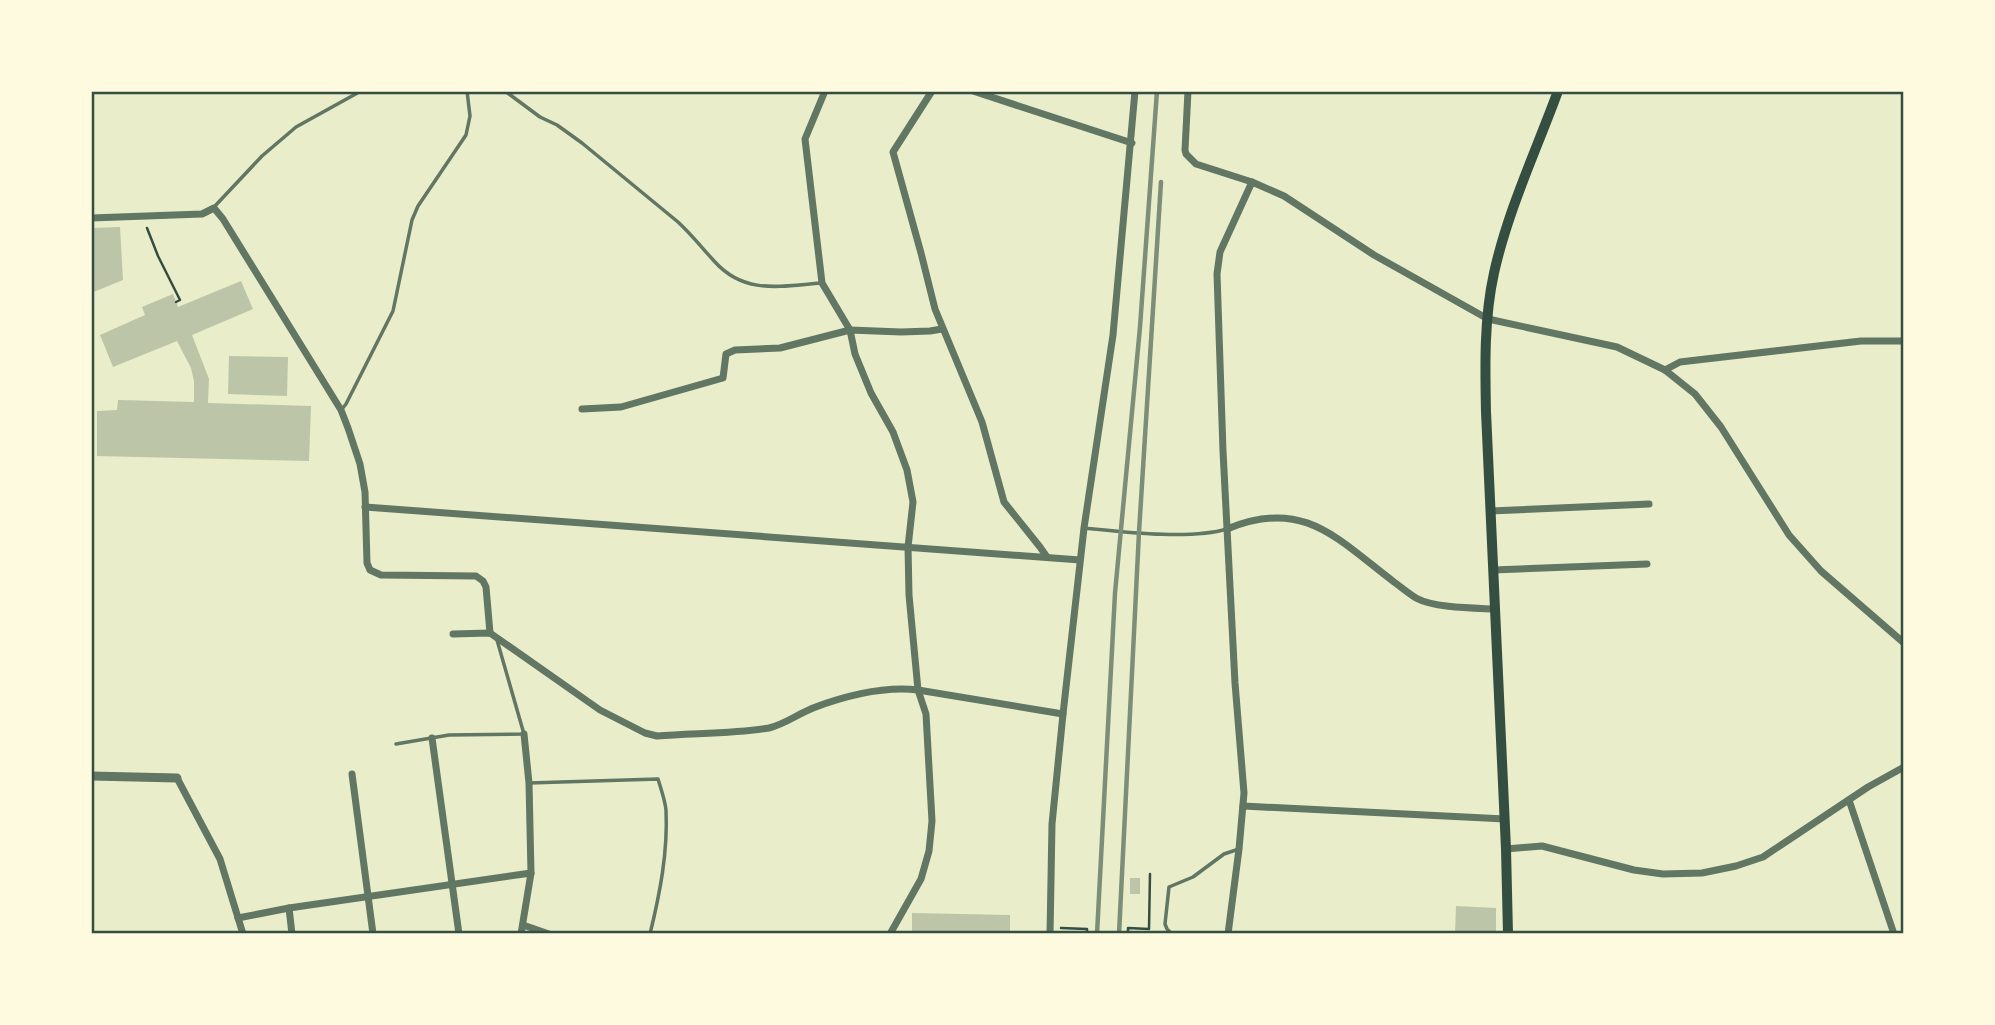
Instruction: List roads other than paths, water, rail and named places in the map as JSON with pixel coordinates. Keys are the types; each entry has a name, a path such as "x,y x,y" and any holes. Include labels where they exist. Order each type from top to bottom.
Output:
{"main road":[{"path":"1508,934 1486,412 1488,319 1502,240 1558,91"}],"street":[{"path":"825,91 806,139 822,284 850,330 855,354 871,393 893,432 907,470 913,502 908,547 909,595 918,690 926,714 932,821 929,851 920,879 890,934"},
{"path":"932,91 893,152 935,309 982,422 1004,502 1047,558"},
{"path":"973,91 1132,143"},
{"path":"1050,934 1052,824 1080,560 1112,335 1135,91"},
{"path":"1188,91 1185,150 1196,164 1252,182 1284,196 1374,255 1488,319 1617,347 1665,370 1695,394 1721,427 1768,504 1797,544 1821,571 1904,643"},
{"path":"1228,934 1243,806 1222,438 1217,262 1252,182"},
{"path":"91,218 202,214 214,208 341,410 360,464 365,492 367,563 370,570 381,575 477,576 486,587 494,635"},
{"path":"582,409 621,407 723,378 726,354 735,350 780,348 850,330 901,332 942,329"},
{"path":"1665,370 1680,362 1861,341 1904,341"},
{"path":"1490,511 1650,504"},
{"path":"365,507 1080,560"},
{"path":"1227,529 1247,521 1284,517 1303,520 1322,528 1418,599 1455,607 1495,609"},
{"path":"1493,569 1647,564"},
{"path":"453,635 494,635 600,710 645,733 657,736 771,727 813,708 852,696 897,689 918,690 1063,715"},
{"path":"521,934 531,873 529,783 524,734"},
{"path":"432,737 459,934"},
{"path":"1506,849 1542,846 1634,870 1663,874 1702,873 1736,866 1763,857 1904,767"},
{"path":"352,774 373,934"},
{"path":"91,776 177,778 220,859 243,934"},
{"path":"1849,800 1894,934"},
{"path":"1243,806 1505,819"},
{"path":"238,918 289,908 531,873"},
{"path":"289,908 292,934"},
{"path":"523,925 549,934"}],"lane":[{"path":"214,208 262,156 296,127 361,91"},
{"path":"341,410 393,310 412,220 418,206 466,135 470,116 467,91"},
{"path":"505,91 582,143 678,222 730,276 749,284 768,287 822,284"},
{"path":"1084,528 1192,534 1227,529"},
{"path":"396,744 469,734 524,734 494,635"},
{"path":"529,783 658,779 666,807 666,851 650,934"},
{"path":"1172,934 1166,924 1169,887 1193,877 1224,854 1239,849"}],"railway":[{"path":"1097,934 1115,593 1140,327 1157,91"},
{"path":"1119,934 1139,532 1161,182"}]}
